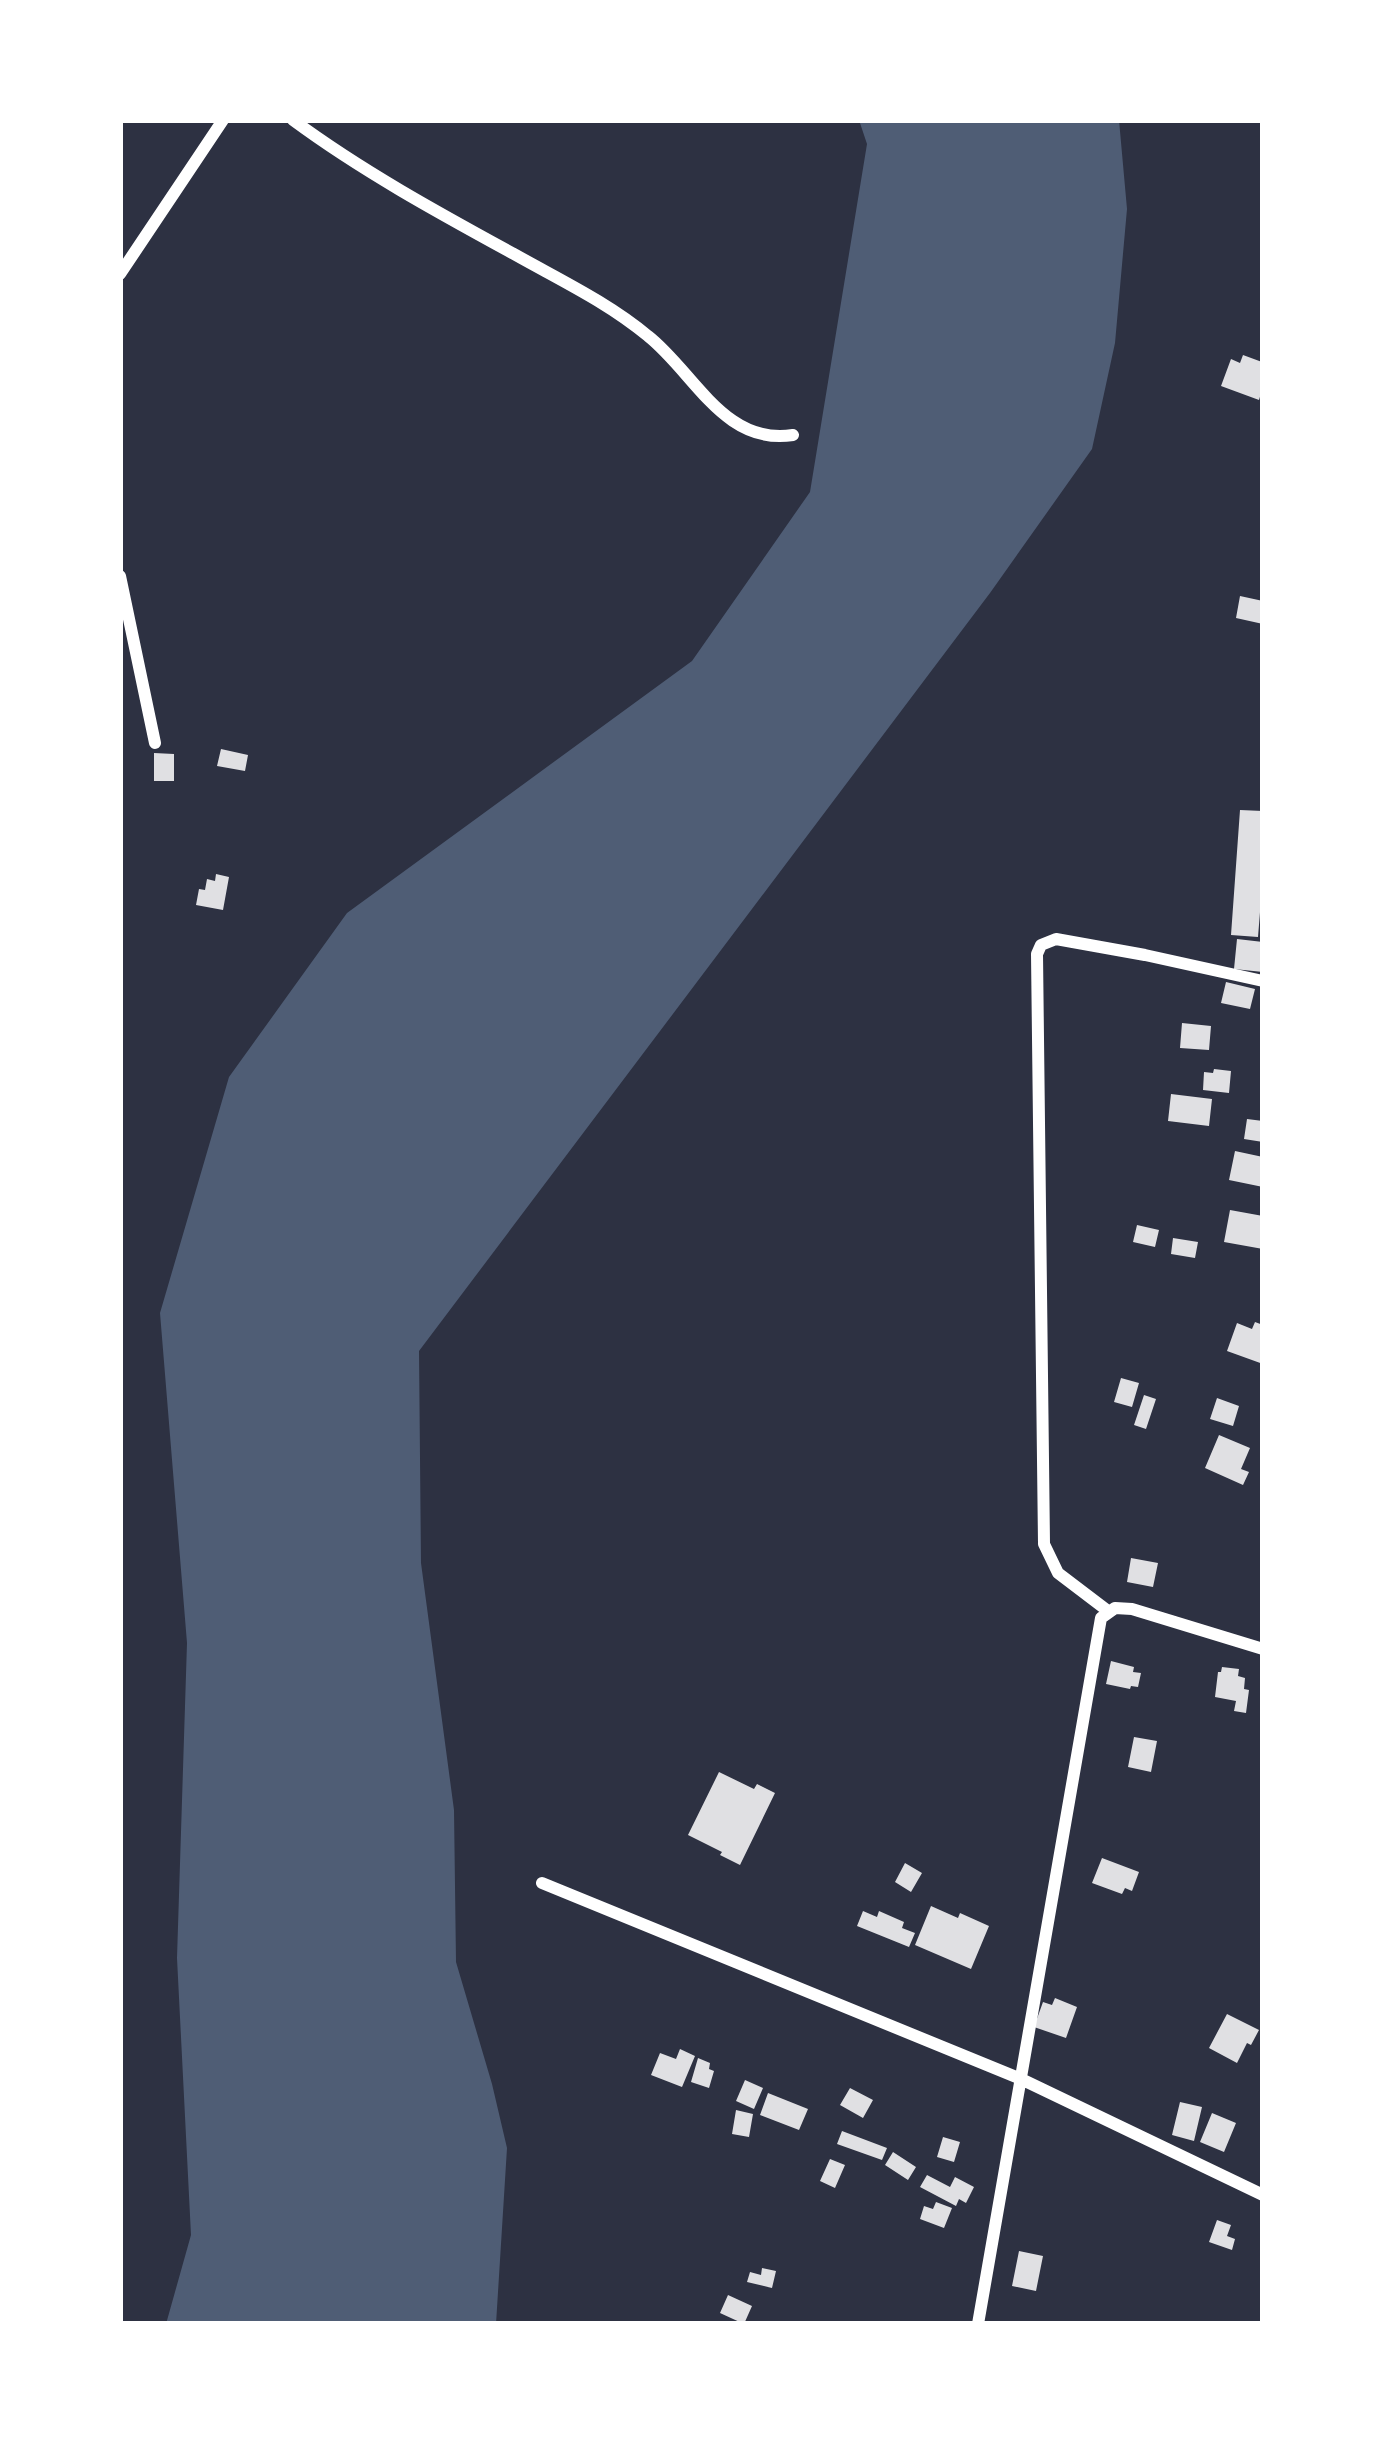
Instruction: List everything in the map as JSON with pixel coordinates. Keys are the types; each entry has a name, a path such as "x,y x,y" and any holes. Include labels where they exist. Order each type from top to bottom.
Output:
{"street":[{"path":"120,274 223,120"},
{"path":"293,120 347,157 613,308 653,339 717,410 740,427 780,437 794,435"},
{"path":"120,576 154,743"},
{"path":"1108,1611 1058,1573 1044,1544 1037,954 1041,945 1056,939 1263,981"},
{"path":"978,2324 1098,1629 1108,1611 1132,1609 1263,1649"},
{"path":"542,1882 1021,2079 1263,2194"}],"water":[{"path":"859,120 1119,120 1127,209 1115,343 1092,449 990,593 419,1351 421,1563 454,1810 456,1962 507,2148 496,2324 166,2324 191,2235 177,1958 187,1643 160,1313 229,1077 347,913 692,661 810,492 867,144"}],"building":[{"path":"1243,355 1262,362 1259,400 1221,386 1231,359 1240,363"},
{"path":"1240,596 1263,601 1263,624 1236,618"},
{"path":"221,749 248,755 245,771 217,766"},
{"path":"154,753 174,754 174,781 154,781"},
{"path":"1240,810 1263,811 1258,937 1231,935"},
{"path":"216,874 229,877 223,910 196,905 199,889 205,890 207,879 215,881"},
{"path":"1237,939 1263,942 1263,972 1234,969"},
{"path":"1226,982 1255,989 1250,1009 1221,1003"},
{"path":"1182,1023 1211,1026 1209,1050 1180,1048"},
{"path":"1231,1071 1229,1093 1203,1090 1204,1072"},
{"path":"1171,1094 1212,1099 1209,1126 1168,1121"},
{"path":"1247,1119 1263,1121 1263,1142 1244,1139"},
{"path":"1235,1151 1263,1157 1263,1187 1229,1180"},
{"path":"1230,1210 1263,1216 1263,1249 1224,1242"},
{"path":"1137,1225 1159,1230 1155,1247 1133,1242"},
{"path":"1173,1238 1198,1242 1195,1258 1171,1254"},
{"path":"1255,1322 1263,1325 1263,1364 1227,1351 1237,1323 1252,1329"},
{"path":"1121,1378 1139,1383 1132,1407 1114,1402"},
{"path":"1144,1395 1156,1399 1146,1429 1134,1425"},
{"path":"1217,1398 1239,1406 1233,1426 1210,1419"},
{"path":"1219,1435 1250,1448 1241,1469 1249,1472 1243,1485 1205,1468"},
{"path":"1131,1558 1158,1563 1153,1587 1127,1582"},
{"path":"1111,1661 1141,1673 1138,1687 1106,1684"},
{"path":"1222,1667 1239,1669 1238,1676 1245,1678 1244,1689 1249,1690 1246,1713 1234,1711 1236,1701 1215,1697"},
{"path":"1134,1737 1157,1741 1151,1772 1128,1767"},
{"path":"719,1772 754,1789 757,1784 775,1793 740,1865 688,1835"},
{"path":"1102,1858 1139,1872 1132,1891 1125,1888 1122,1894 1092,1883"},
{"path":"905,1863 922,1873 911,1892 895,1882"},
{"path":"931,1906 989,1926 971,1969 915,1945"},
{"path":"863,1911 877,1917 879,1911 904,1922 902,1928 915,1933 909,1947 857,1926"},
{"path":"1055,1998 1077,2007 1066,2038 1034,2027 1043,2002 1052,2005"},
{"path":"1227,2014 1259,2030 1237,2063 1209,2048"},
{"path":"680,2049 695,2056 682,2087 651,2075 660,2053 676,2059"},
{"path":"698,2058 710,2063 714,2071 709,2088 691,2082"},
{"path":"745,2080 763,2088 754,2109 736,2101"},
{"path":"850,2088 873,2100 863,2118 840,2105"},
{"path":"768,2093 808,2109 799,2130 760,2115"},
{"path":"1180,2102 1202,2107 1194,2141 1172,2135"},
{"path":"736,2110 753,2114 749,2137 732,2134"},
{"path":"1212,2113 1236,2123 1224,2152 1200,2142"},
{"path":"842,2131 887,2148 882,2160 837,2144"},
{"path":"943,2137 960,2142 954,2162 937,2157"},
{"path":"893,2152 916,2167 908,2180 885,2165"},
{"path":"830,2159 845,2165 835,2188 820,2181"},
{"path":"927,2175 950,2187 955,2177 974,2187 966,2203 959,2199 956,2206 920,2187"},
{"path":"936,2202 952,2208 944,2228 920,2219 924,2206 933,2209"},
{"path":"1217,2220 1231,2225 1227,2236 1235,2239 1232,2250 1209,2242"},
{"path":"1019,2251 1043,2256 1036,2291 1012,2286"},
{"path":"762,2268 776,2271 772,2288 747,2282 750,2272 761,2275"},
{"path":"728,2295 752,2306 744,2324 720,2313"}]}
